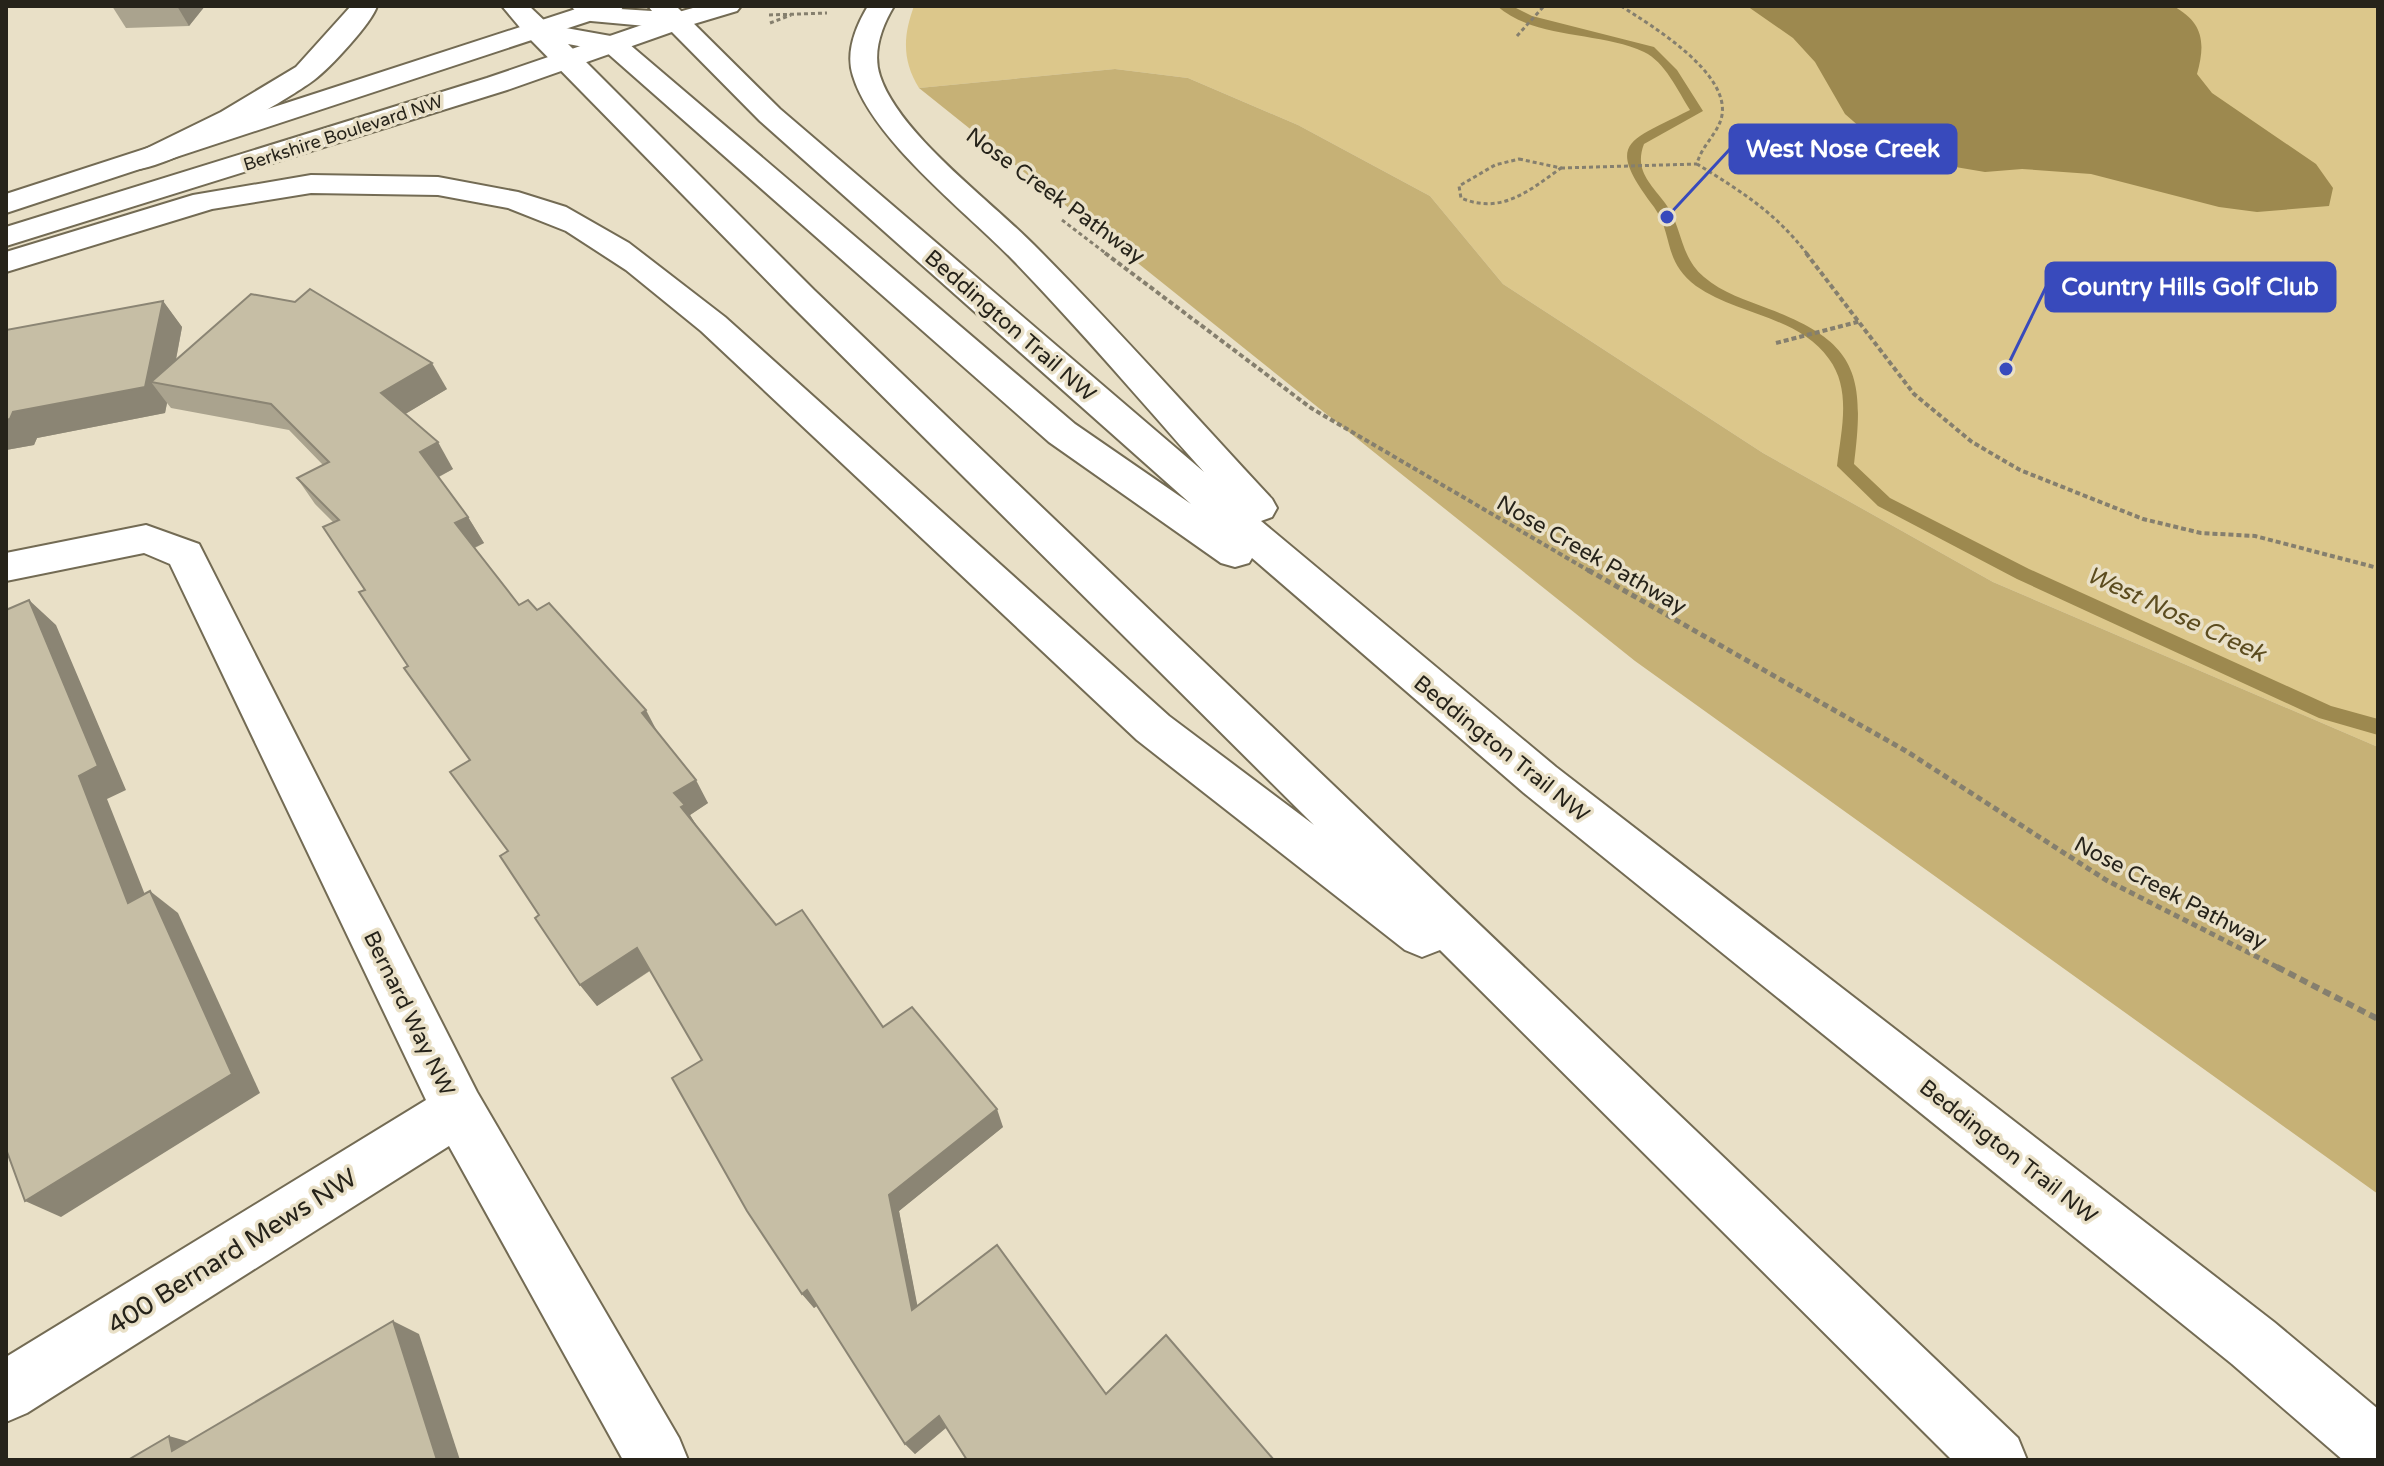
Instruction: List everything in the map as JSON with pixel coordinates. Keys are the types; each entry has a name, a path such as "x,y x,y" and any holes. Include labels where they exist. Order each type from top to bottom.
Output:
{"main road":[{"path":"139,163 231,118 306,73 362,13 364,6"},
{"path":"515,6 802,297 1996,1460"},
{"name":"Berkshire Boulevard NW","path":"6,237 191,182 568,60 613,44 669,14 728,6"},
{"path":"881,6 867,29 866,75 911,140 1023,252 1409,672"},
{"path":"595,8 669,14"},
{"name":"Berkshire Boulevard NW","path":"6,204 537,31 595,8"},
{"name":"Beddington Trail NW","path":"669,14 770,115 1409,672 1540,780 2253,1343 2378,1449"},
{"path":"537,31 613,44 1062,433 1409,672"},
{"path":"6,262 232,195 312,183 461,189 531,207 590,232 646,269 713,324 1153,728 1584,1060"},
{"name":"Bernard Way NW","path":"6,567 146,539 185,554 458,1110 657,1460"},
{"name":"400 Bernard Mews NW","path":"6,1392 458,1110"},
{"path":"2253,1343 2378,1434"}],"path":[{"path":"1621,6 1678,47 1712,79 1722,99 1722,116 1699,152 1697,164"},
{"path":"1517,36 1543,7"},
{"path":"756,15 830,13"},
{"path":"762,26 791,15"},
{"path":"1561,168 1511,203 1473,205 1461,198 1459,186 1495,165 1519,159 1561,168 1697,164 1764,206 1785,225 1914,394 1972,442 2020,470 2143,519 2201,533 2255,536 2378,568"},
{"name":"Nose Creek Pathway","path":"1052,213 1118,259 1311,408 1361,439 1906,751 2106,880 2378,1019"},
{"path":"1776,343 1861,321"}],"shaded area":[{"path":"914,6 2378,6 2378,747 1993,582 1763,453 1503,284 1430,196 1298,125 1188,78 1115,69 919,88 913,78 906,48"},
{"path":"1747,6 2173,6 2191,19 2200,34 2197,74 2212,93 2316,164 2333,188 2329,206 2257,212 2219,207 2091,174 2022,169 1985,172 1920,161 1877,142 1845,114 1815,62 1793,38"},
{"path":"1115,69 1188,78 1298,125 1430,196 1503,284 1763,453 1993,582 2378,747 2378,1194 1635,661 919,88"}],"building":[{"path":"310,289 432,363 381,393 438,442 420,452 468,517 455,523 519,605 528,600 537,610 549,603 646,710 642,713 696,780 674,793 685,805 681,807 776,925 802,910 883,1027 912,1007 997,1109 889,1195 912,1310 997,1245 1106,1394 1166,1335 1274,1460 967,1460 939,1416 905,1444 807,1290 802,1294 747,1211 672,1078 702,1060 637,948 580,985 535,918 539,915 500,856 508,851 450,772 470,760 404,668 408,666 359,592 365,590 323,527 339,520 297,478 329,462 271,404 151,382 251,294 295,302"},
{"path":"163,301 145,387 13,412 6,420 6,330"},
{"path":"29,600 98,766 79,776 128,903 150,891 232,1074 25,1201 6,1149 6,610"},
{"path":"393,1321 437,1460 128,1460 169,1436 172,1451"}],"waterway":[{"name":"West Nose Creek","path":"1503,6 1528,19 1650,50 1673,73 1697,111 1638,142 1633,164 1640,182 1666,215 1680,260 1700,281 1740,303 1803,328 1821,340 1835,355 1851,395 1845,466 1884,502 2023,574 2326,712 2378,727"}],"place":[{"name":"West Nose Creek","path":"1667,217"},
{"name":"Country Hills Golf Club","path":"2006,369"}]}
